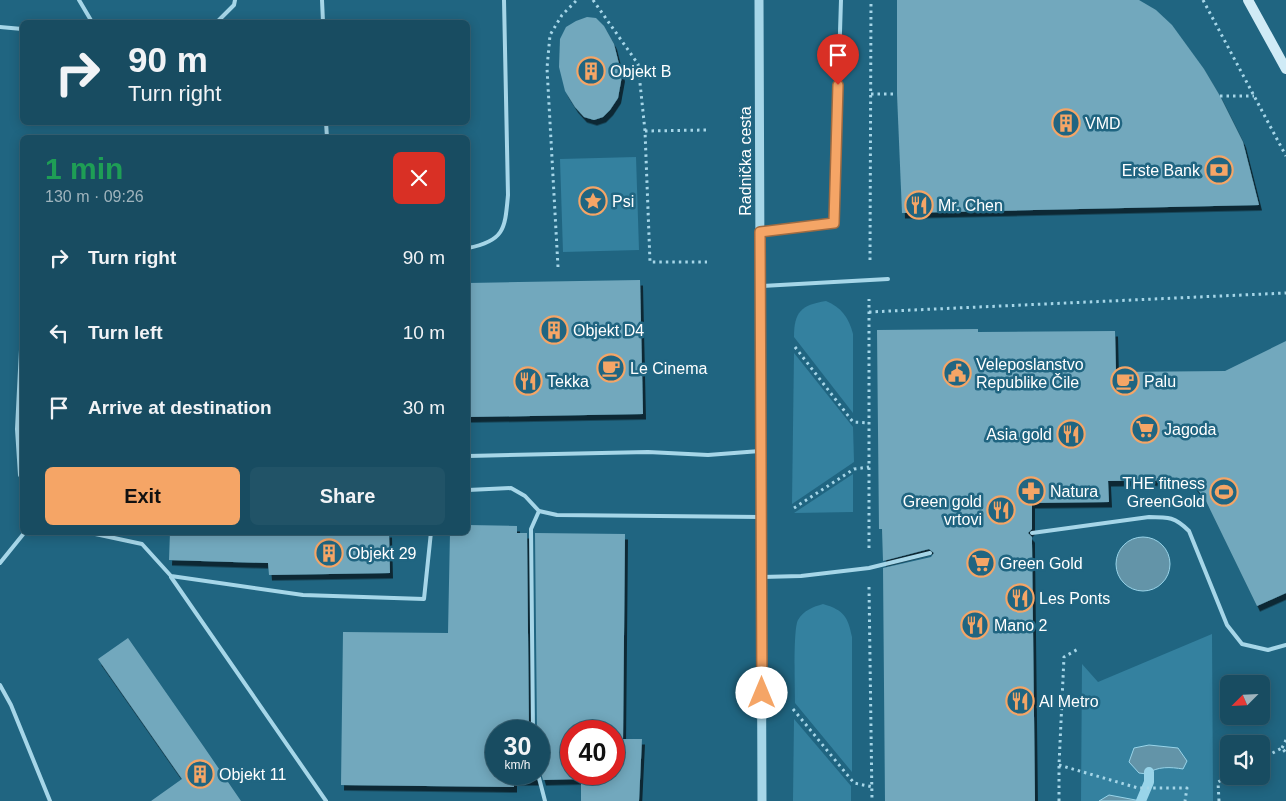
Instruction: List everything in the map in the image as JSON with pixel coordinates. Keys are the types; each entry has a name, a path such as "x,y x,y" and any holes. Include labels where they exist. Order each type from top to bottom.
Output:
{"main road":[{"path":"1248,0 1286,69"}],"street":[{"name":"Radnička cesta","path":"759,0 762,801"}],"lane":[{"path":"79,0 91,20"},
{"path":"219,20 234,5 235,0"},
{"path":"322,0 323,20"},
{"path":"470,248 479,246 496,237 505,225 508,195 504,0"},
{"path":"760,232 834,223 840,0"},
{"path":"0,27 20,29"},
{"path":"760,286 888,279"},
{"path":"20,370 17,429 20,475"},
{"path":"470,456 648,452 708,455 760,450"},
{"path":"470,490 511,488 525,496 539,511 557,515 761,517"},
{"path":"533,720 531,530 539,511"},
{"path":"1032,533 1149,517 1166,517 1178,520 1189,531 1227,625 1242,644 1268,650 1286,645"},
{"path":"0,563 23,535"},
{"path":"100,535 142,544 171,576 326,801"},
{"path":"171,576 302,595 424,599 431,535"},
{"path":"761,577 801,576 869,568 930,553"},
{"path":"0,686 11,705 50,801"},
{"path":"541,785 545,801"}],"path":[{"path":"558,267 547,68 550,35 562,16 577,0"},
{"path":"594,0 638,64 645,131 650,262 707,262"},
{"path":"871,0 869,568 872,801"},
{"path":"1204,0 1286,156"},
{"path":"871,94 897,94"},
{"path":"1220,96 1254,96"},
{"path":"645,131 706,130"},
{"path":"869,312 1286,293"},
{"path":"796,348 853,422 869,423"},
{"path":"794,508 854,469 869,467"},
{"path":"1060,801 1059,765 1064,658 1078,649"},
{"path":"793,709 854,783 873,787"},
{"path":"1270,754 1282,748 1286,740"},
{"path":"1282,748 1286,753"},
{"path":"1059,765 1138,788 1187,788 1184,801"},
{"path":"1219,801 1218,782 1220,781"}],"shaded area":[{"path":"636,157 639,250 563,252 560,159"},
{"path":"826,301 836,306 844,314 853,334 853,413 794,337 795,321 801,311 810,305"},
{"path":"794,353 853,427 854,462 792,504"},
{"path":"853,474 853,512 794,513"},
{"path":"1138,537 1148,537 1158,541 1166,549 1170,564 1166,579 1158,587 1148,591 1138,591 1128,587 1120,579 1116,569 1116,559 1120,549 1128,541"},
{"path":"823,604 836,609 844,615 849,624 852,637 852,772 795,703 796,625 806,611"},
{"path":"1212,634 1213,801 1081,801 1082,664 1098,682"},
{"path":"794,719 851,786 851,801 793,801"},
{"path":"1149,745 1178,748 1187,761 1183,769 1164,768 1147,774 1139,773 1129,762 1134,748"},
{"path":"1109,795 1141,801 1099,801"}],"building":[{"name":"VMD","path":"897,0 1139,0 1156,10 1172,25 1204,69 1220,96 1243,142 1259,205 902,213 897,94"},
{"name":"Objekt B","path":"587,17 596,18 604,26 614,44 622,76 618,98 603,117 594,120 584,117 575,107 565,91 559,67 560,39 566,27"},
{"name":"Objekt D4","path":"640,280 643,414 470,417 470,283"},
{"name":"Green Gold","path":"978,329 978,332 1115,331 1116,372 1225,371 1286,341 1286,593 1257,606 1205,499 1190,480 1108,481 1109,502 1032,503 1032,529 1028,533 1032,537 1035,801 885,801 883,568 931,557 934,553 929,549 883,561 882,529 879,529 877,330"},
{"path":"470,525 517,526 517,533 527,533 529,720 485,720 485,785 514,785 514,787 341,785 343,632 448,633 450,535 470,535"},
{"path":"535,533 625,534 623,720 560,720 560,780 550,780 550,720 537,720"},
{"name":"Objekt 29","path":"170,535 389,535 390,573 269,575 268,563 169,560"},
{"path":"128,638 241,801 151,801 182,779 98,659"},
{"path":"625,739 642,739 639,801 581,801 581,785 625,785"}],"waterway":[{"path":"1141,801 1149,782 1149,772"}],"place":[{"name":"Objekt B","path":"591,71"},
{"name":"VMD","path":"1066,123"},
{"name":"Erste Bank","path":"1219,170"},
{"name":"Psi","path":"593,201"},
{"name":"Mr. Chen","path":"919,205"},
{"name":"Objekt D4","path":"554,330"},
{"name":"Le Cinema","path":"611,368"},
{"name":"Veleposlanstvo Republike Čile","path":"957,373"},
{"name":"Tekka","path":"528,381"},
{"name":"Palu","path":"1125,381"},
{"name":"Jagoda","path":"1145,429"},
{"name":"Asia gold","path":"1071,434"},
{"name":"Natura","path":"1031,491"},
{"name":"THE fitness GreenGold","path":"1224,492"},
{"name":"Green gold vrtovi","path":"1001,510"},
{"name":"Objekt 29","path":"329,553"},
{"name":"Green Gold","path":"981,563"},
{"name":"Les Ponts","path":"1020,598"},
{"name":"Mano 2","path":"975,625"},
{"name":"Al Metro","path":"1020,701"},
{"name":"Objekt 11","path":"200,774"}],"route":[{"path":"762,693 760,232 834,223 838,85"}]}
